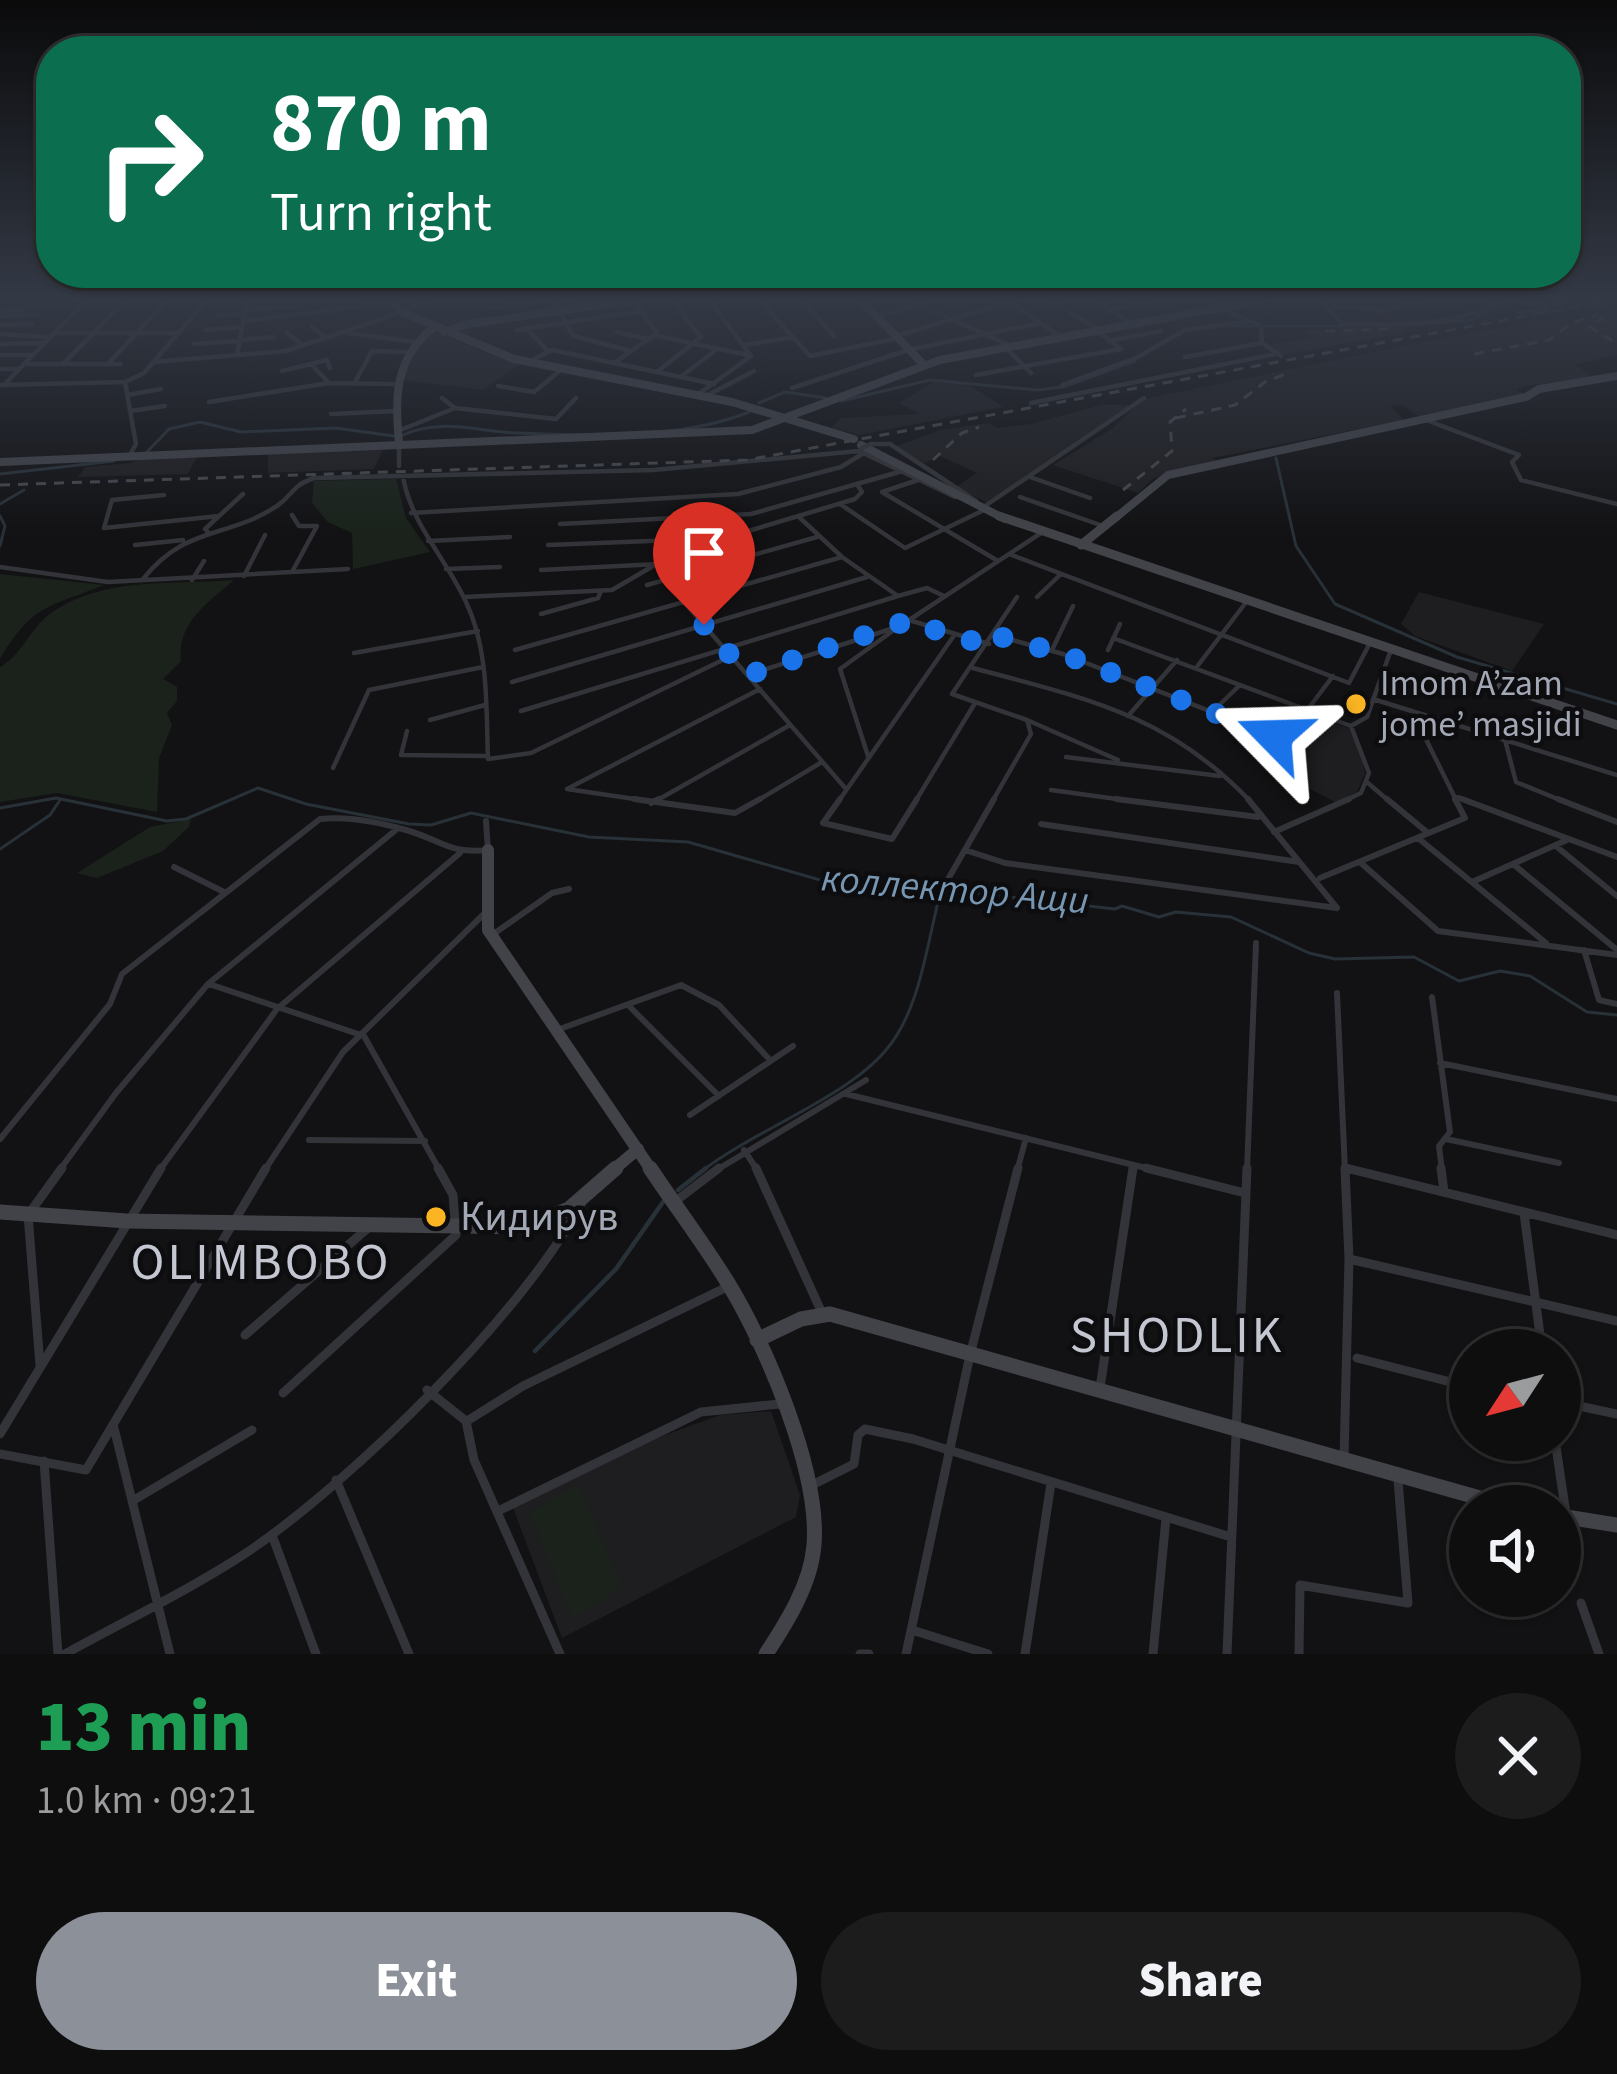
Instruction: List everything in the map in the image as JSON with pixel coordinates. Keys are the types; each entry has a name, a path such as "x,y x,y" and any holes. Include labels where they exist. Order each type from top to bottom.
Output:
{"main road":[{"path":"397,378 399,444"},
{"path":"609,378 783,418 860,446 1041,533 1617,723"},
{"path":"0,462 152,452 741,431 888,378"},
{"path":"1082,544 1168,475 1526,397 1539,388 1603,378"},
{"path":"980,506 1371,642"},
{"path":"488,850 492,935 730,1286 757,1340 780,1404 807,1488 814,1527 810,1562 776,1653"},
{"path":"0,1212 127,1221 523,1227 553,1218 583,1199 638,1149"},
{"path":"757,1340 822,1313 1449,1490"},
{"path":"1581,1519 1617,1525"}],"street":[{"path":"2,385 130,378"},
{"path":"324,378 329,383"},
{"path":"354,384 357,378"},
{"path":"522,401 550,378"},
{"path":"687,378 714,384"},
{"path":"701,396 722,378"},
{"path":"701,396 739,378"},
{"path":"792,388 822,378"},
{"path":"1062,385 1081,378"},
{"path":"1031,403 1159,378"},
{"path":"125,382 136,453"},
{"path":"209,402 329,383 394,384"},
{"path":"498,386 529,392"},
{"path":"127,394 161,389"},
{"path":"442,398 455,408"},
{"path":"398,430 455,408 558,418 576,398"},
{"path":"840,504 905,548 942,532 1030,477 1144,398"},
{"path":"130,411 165,406"},
{"path":"331,414 396,411"},
{"path":"506,425 511,414"},
{"path":"1426,420 1519,454 1512,462 1521,480 1617,504"},
{"path":"399,444 399,466"},
{"path":"143,579 165,551 279,505 294,485 314,478 691,468 860,446 898,472 980,506"},
{"path":"410,513 737,494 841,467 860,446"},
{"path":"560,524 740,516 898,472"},
{"path":"403,477 410,513 464,597 478,632 488,755"},
{"path":"1030,477 1090,498"},
{"path":"918,480 882,492 942,532 998,561"},
{"path":"715,542 840,504 862,493 856,484"},
{"path":"208,532 243,494"},
{"path":"164,495 112,500 104,528 219,516"},
{"path":"1019,497 1103,526"},
{"path":"292,515 298,526 317,526 292,572"},
{"path":"464,597 612,590 740,516"},
{"path":"799,518 867,577 898,596"},
{"path":"868,756 840,668 1041,533"},
{"path":"244,576 265,535"},
{"path":"428,541 510,537"},
{"path":"647,585 818,537"},
{"path":"548,545 701,539"},
{"path":"135,544 187,540"},
{"path":"1010,554 1348,683 1371,642"},
{"path":"515,650 842,557"},
{"path":"192,580 204,562"},
{"path":"542,570 662,564"},
{"path":"446,569 500,567"},
{"path":"0,568 108,582 348,569"},
{"path":"1037,597 1060,574"},
{"path":"512,682 867,577"},
{"path":"665,580 846,789"},
{"path":"521,711 898,596 928,588 946,597"},
{"path":"541,614 598,598 601,591"},
{"path":"1017,597 952,694 1027,720 1127,764"},
{"path":"1196,668 1247,601"},
{"path":"1052,650 1072,606"},
{"path":"910,620 953,637 989,644"},
{"path":"1108,650 1120,624"},
{"path":"748,675 900,626"},
{"path":"354,653 478,632"},
{"path":"994,635 1052,650 1274,736"},
{"path":"953,637 823,823 892,839 975,704"},
{"path":"1113,638 1351,726 1367,764 1368,783 1356,797 1274,832"},
{"path":"1351,726 1367,717 1391,649"},
{"path":"407,731 400,755 531,753 733,655"},
{"path":"1126,717 1177,660"},
{"path":"333,768 369,690 483,668"},
{"path":"964,850 1005,862 1337,908 1318,878 1187,743 1126,717 973,668"},
{"path":"1308,709 1333,676"},
{"path":"1213,711 1241,684"},
{"path":"760,689 567,789 735,813 822,762"},
{"path":"1373,699 1617,775"},
{"path":"430,720 485,705"},
{"path":"1318,878 1466,818 1412,711"},
{"path":"947,881 1031,734 1027,720"},
{"path":"648,804 790,725"},
{"path":"1505,740 1516,782 1617,822"},
{"path":"1066,757 1223,776"},
{"path":"1368,783 1428,833"},
{"path":"1051,790 1261,818"},
{"path":"1457,796 1617,857"},
{"path":"0,1139 110,1004 122,974 324,817 397,829 460,853 488,850 487,821"},
{"path":"1041,824 1303,862"},
{"path":"41,1369 28,1215 116,1093 208,984 397,829"},
{"path":"1418,838 1549,945"},
{"path":"1472,882 1569,838"},
{"path":"1557,847 1617,896"},
{"path":"0,1434 179,1141 277,1009 460,853"},
{"path":"1361,863 1438,931 1617,953"},
{"path":"1513,864 1617,953"},
{"path":"174,867 224,892"},
{"path":"492,935 552,893 569,889"},
{"path":"0,1454 86,1470 230,1223 344,1052 455,935 488,910"},
{"path":"1227,1654 1256,943"},
{"path":"1584,950 1598,999 1617,1004"},
{"path":"208,984 364,1036 453,1195 456,1235 283,1393"},
{"path":"557,1030 681,985 719,1005 770,1060"},
{"path":"1337,993 1349,1259 1344,1461"},
{"path":"1432,997 1450,1132 1439,1146 1444,1192"},
{"path":"630,1007 719,1096"},
{"path":"690,1115 793,1046"},
{"path":"1440,1063 1617,1099"},
{"path":"674,1202 744,1150 866,1080"},
{"path":"846,1094 1245,1193"},
{"path":"906,1654 970,1355 1026,1138"},
{"path":"1445,1139 1559,1163"},
{"path":"309,1140 425,1142"},
{"path":"744,1150 767,1186 822,1313"},
{"path":"1100,1392 1134,1165"},
{"path":"1344,1168 1617,1235"},
{"path":"44,1462 61,1654 272,1535 428,1390 531,1281 576,1222 583,1199"},
{"path":"1524,1213 1539,1329"},
{"path":"245,1335 370,1226"},
{"path":"1349,1259 1617,1321"},
{"path":"466,1421 523,1386 730,1286"},
{"path":"1357,1358 1449,1382"},
{"path":"428,1390 466,1421 474,1460 560,1654"},
{"path":"497,1511 665,1425 701,1412 780,1404"},
{"path":"1581,1406 1617,1414"},
{"path":"114,1428 170,1654"},
{"path":"807,1488 854,1464 858,1435 865,1429 1232,1537"},
{"path":"134,1500 252,1430"},
{"path":"1300,1654 1300,1586 1408,1603 1397,1476"},
{"path":"336,1478 409,1654"},
{"path":"1025,1654 1051,1483"},
{"path":"1153,1654 1166,1518"},
{"path":"272,1535 316,1654"},
{"path":"1581,1603 1599,1654"},
{"path":"912,1630 988,1654"}],"shaded area":[{"path":"401,378 500,378 483,390"},
{"path":"1246,378 1586,378 1526,386 1516,389 1523,393 1519,396 1423,419 1402,405 1391,406 1404,420 1212,458 1216,461 1154,478 1138,493 1053,465 1113,428 1143,399"},
{"path":"933,382 971,386 1003,407 860,435 831,428 841,418 920,414 899,403"},
{"path":"1101,405 1131,405 987,503 956,487 977,473 940,456 925,463 891,448 941,430 989,423 997,428 1031,424"},
{"path":"384,447 374,469 268,473 268,451"},
{"path":"149,455 198,455 188,474 78,477 85,467 130,463"},
{"path":"396,479 406,518 430,552 353,569 352,533 328,522 312,503 314,481"},
{"path":"0,574 104,585 32,617 0,659"},
{"path":"234,580 189,625 181,661 163,679 177,687 177,701 167,713 172,725 159,758 157,812 57,793 0,802 0,667 44,619 71,601 116,588"},
{"path":"1419,592 1544,624 1512,671 1415,636 1401,624"},
{"path":"1315,716 1351,729 1363,762 1365,774 1357,792 1337,803 1258,762 1279,738 1295,744"},
{"path":"191,819 189,827 163,851 97,878 77,873 150,827"},
{"path":"771,1411 800,1495 796,1517 562,1638 512,1505 657,1438 720,1415"},
{"path":"578,1484 622,1587 572,1618 529,1512"}],"waterway":[{"path":"841,401 930,380 1037,390 1087,378"},
{"path":"759,403 785,392 826,398"},
{"path":"403,435 444,426 515,433 634,434 694,428 749,412"},
{"path":"146,453 169,429 200,422 241,432 336,428 394,436"},
{"path":"1276,458 1296,546 1335,604 1457,657 1617,704"},
{"path":"0,474 114,461"},
{"path":"0,504 24,490"},
{"path":"0,516 5,526 0,546"},
{"name":"коллектор Ащи","path":"0,808 56,798 167,821 186,819 258,788 306,804 409,824 431,825 471,813 589,837 688,842 848,888 887,884 935,893 949,890 1115,909 1122,906 1159,917 1176,912 1231,917 1309,953 1335,959 1414,957 1459,981 1500,971 1530,976 1587,1012 1617,1015"},
{"path":"0,849 50,815 60,800"},
{"path":"704,1170 824,1099 886,1050 915,996 940,894"},
{"path":"678,1190 704,1170"},
{"path":"535,1351 616,1269 663,1202"}],"railway":[{"path":"0,485 747,460 1190,378"},
{"path":"1176,418 1235,405 1275,378"},
{"path":"1123,490 1172,451 1170,422 1186,409"},
{"path":"933,460 962,433 979,427"}],"place":[{"name":"Imom A’zam jome’ masjidi","path":"1356,704"},
{"name":"Кидирув","path":"436,1217"}],"district":[{"name":"OLIMBOBO","path":"261,1263"},
{"name":"SHODLIK","path":"1177,1336"}],"route":[{"path":"704,625 748,675 910,620 953,637 989,644 994,635 1063,654 1274,736"}]}
